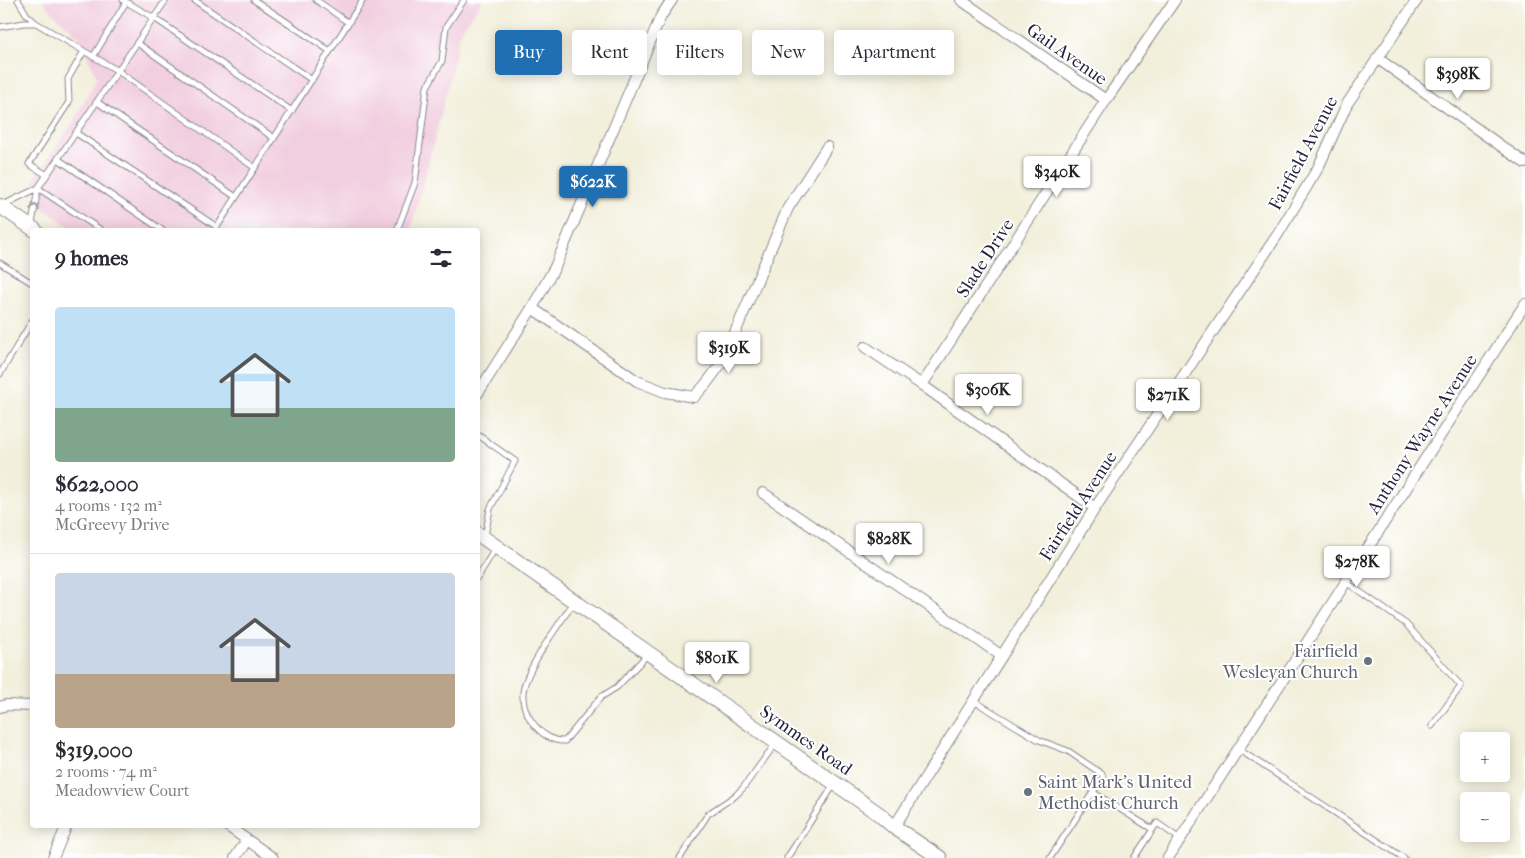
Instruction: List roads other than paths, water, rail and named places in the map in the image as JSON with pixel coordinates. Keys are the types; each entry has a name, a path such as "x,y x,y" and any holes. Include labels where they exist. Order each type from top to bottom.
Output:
{"main road":[{"path":"0,206 32,228"},
{"name":"Symmes Road","path":"481,536 940,858"}],"street":[{"path":"480,390 532,308 555,267 661,16 672,0"},
{"name":"Gail Avenue","path":"961,0 1106,100"},
{"name":"Slade Drive","path":"922,385 1106,100 1175,0"},
{"name":"Fairfield Avenue","path":"894,827 1095,508 1278,234 1318,168 1347,104 1417,0"},
{"path":"1377,58 1525,162"},
{"path":"532,308 637,381 665,392 694,396 706,384 723,360 788,208 827,147"},
{"name":"Anthony Wayne Avenue","path":"1168,858 1525,304"},
{"path":"865,347 922,385 1095,508"},
{"path":"763,493 1002,656"},
{"path":"0,707 6,705 30,706"},
{"path":"53,858 66,828"},
{"path":"230,828 273,858"},
{"path":"235,858 248,840"}],"lane":[{"path":"18,0 27,15 36,23 118,71 254,168"},
{"path":"33,228 38,188 166,0"},
{"path":"194,0 312,80"},
{"path":"254,0 330,51"},
{"path":"316,0 349,23"},
{"path":"76,133 216,228 364,0"},
{"path":"398,228 415,183 426,87 442,61 446,27 464,0"},
{"path":"94,57 124,1 154,18 292,110"},
{"path":"0,27 36,23"},
{"path":"137,43 274,138"},
{"path":"47,175 29,164 70,102 68,79 84,51"},
{"path":"97,102 236,197"},
{"path":"58,159 159,228"},
{"path":"0,206 38,188"},
{"path":"38,188 98,228"},
{"path":"0,263 30,282"},
{"path":"0,374 30,324"},
{"path":"480,436 515,461 490,509 481,536"},
{"path":"480,574 496,547"},
{"path":"1346,582 1406,624 1461,686 1432,726"},
{"path":"574,602 546,644 529,674 523,691 524,708 531,722 544,734 559,742 565,741 601,697 617,687 648,653"},
{"path":"974,700 1039,740 1068,751 1102,774 1103,778 1050,858"},
{"path":"680,858 708,814 744,788 776,742"},
{"path":"1238,749 1404,858"},
{"path":"787,858 835,783"},
{"path":"1094,792 1152,829"},
{"path":"1134,858 1157,823 1180,839"}],"place":[{"name":"Fairfield Wesleyan Church","path":"1368,661"},
{"name":"Saint Mark’s United Methodist Church","path":"1028,792"}]}
